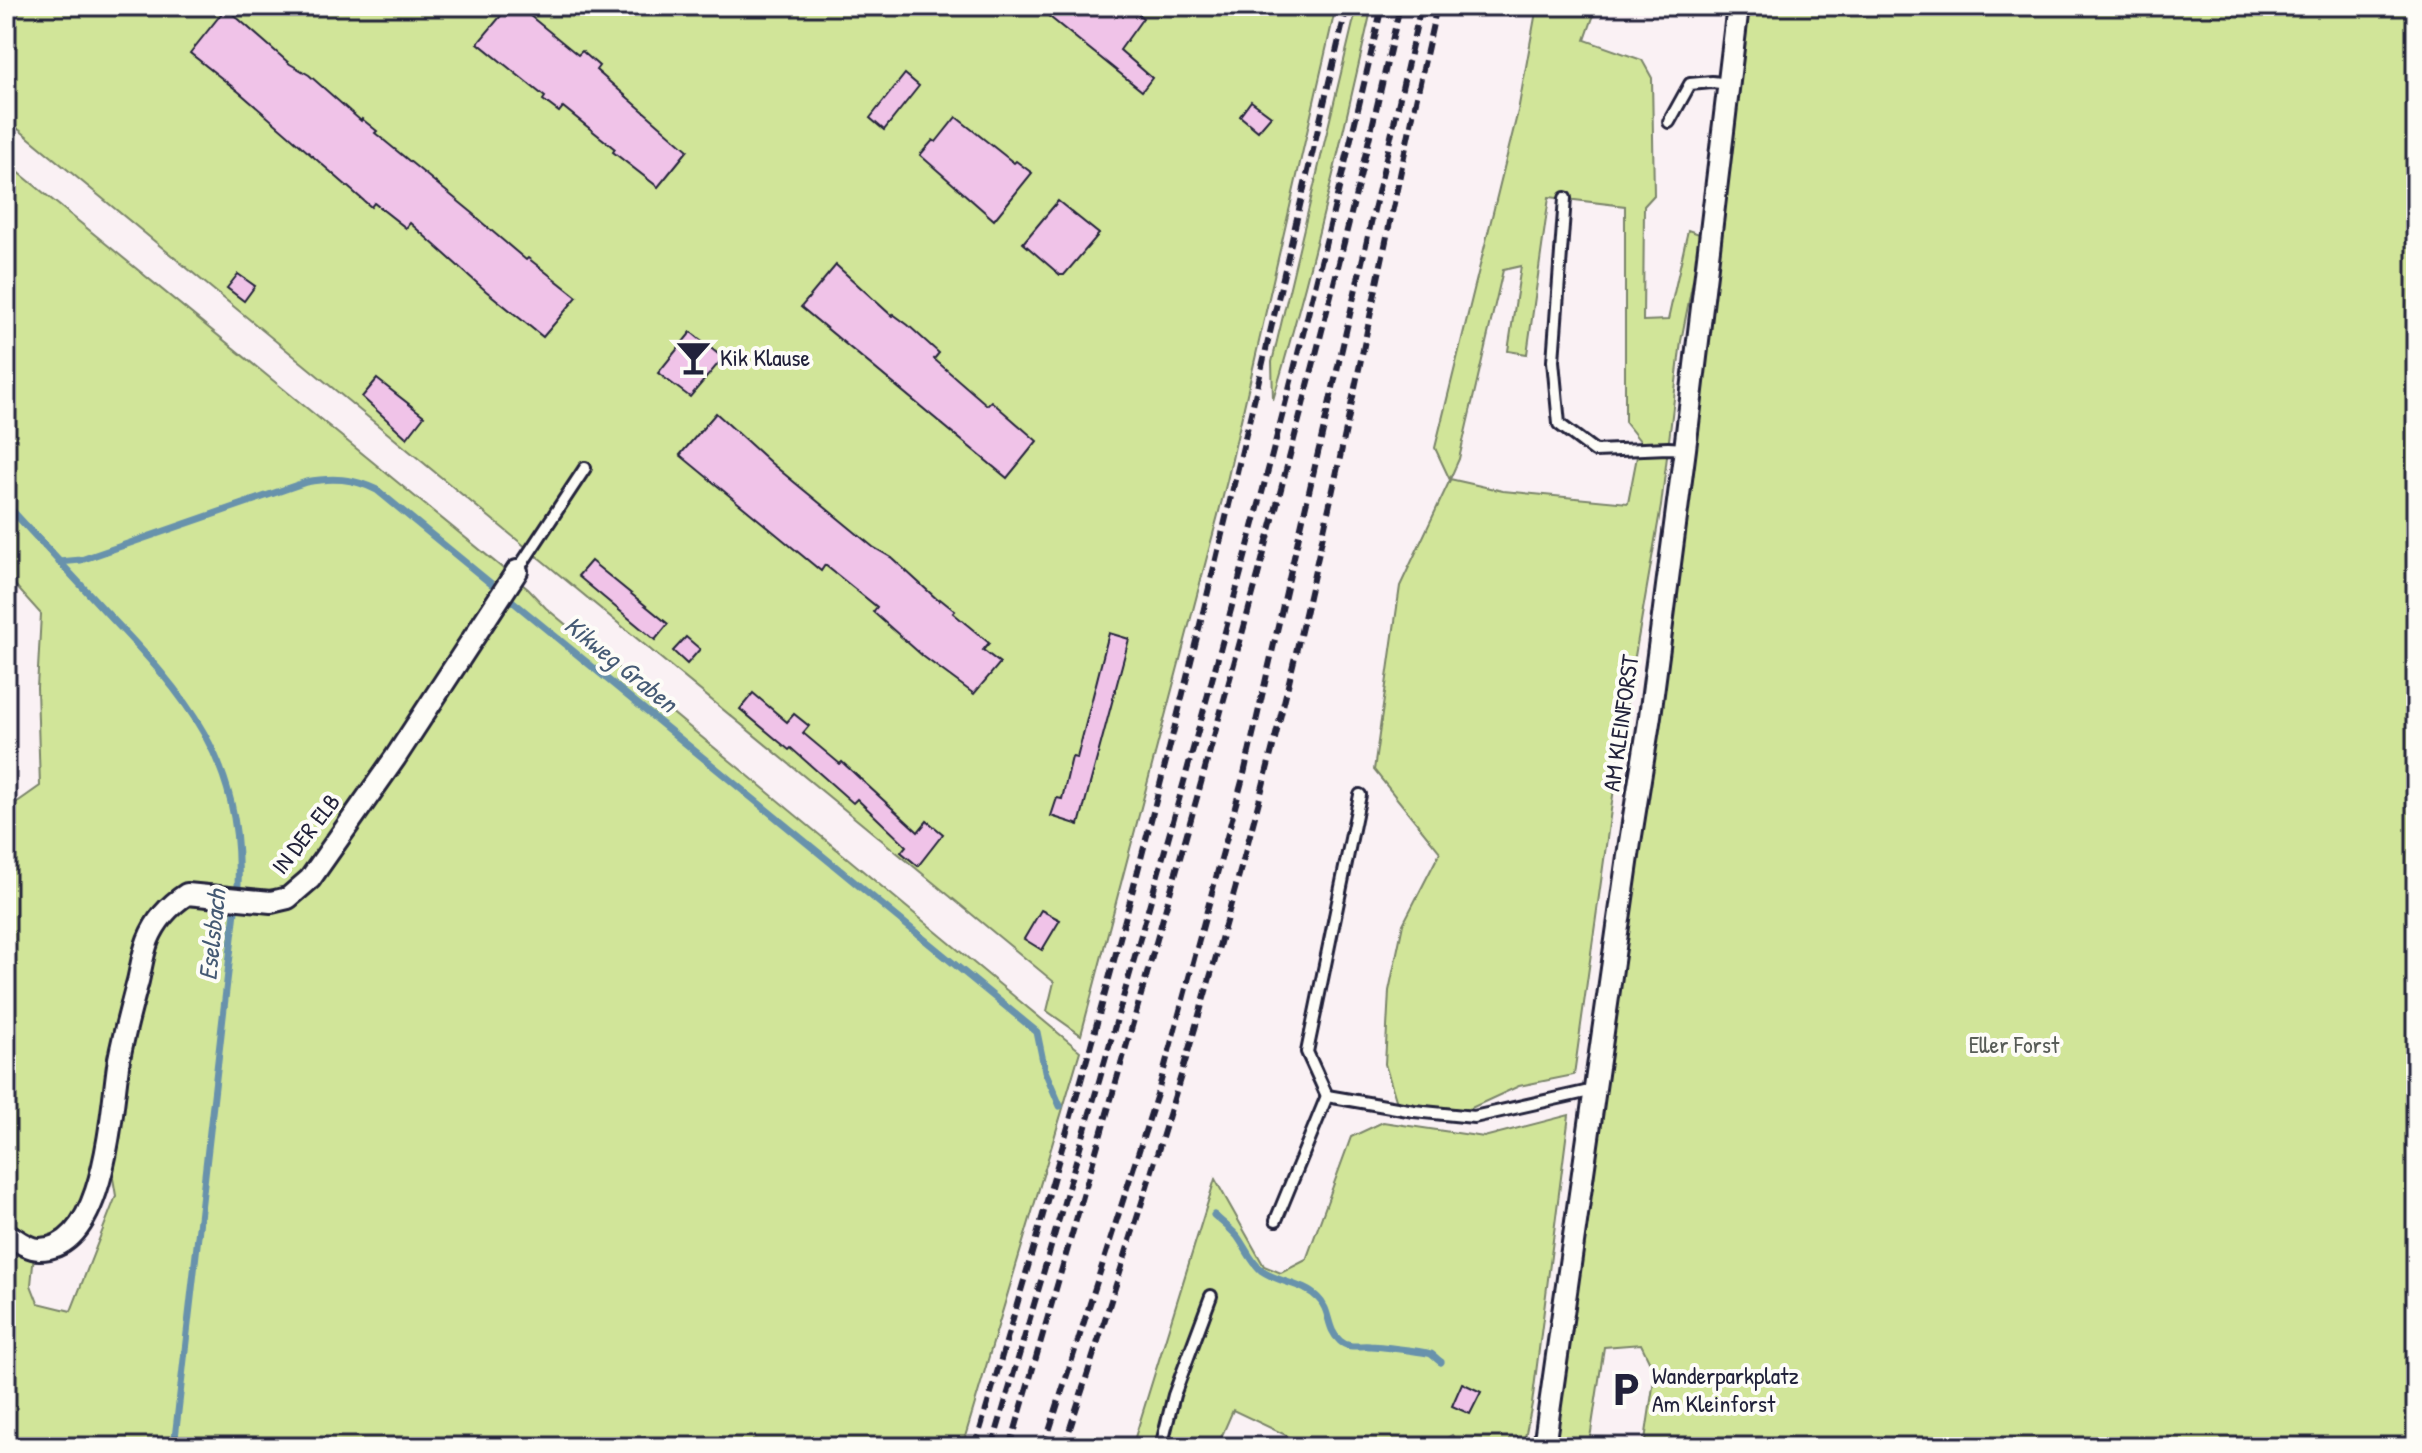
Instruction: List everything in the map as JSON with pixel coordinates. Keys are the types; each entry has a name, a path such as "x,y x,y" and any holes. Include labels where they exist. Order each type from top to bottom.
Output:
{"street":[{"name":"AM KLEINFORST","path":"1544,1447 1650,716 1738,6"},
{"name":"IN DER ELB","path":"6,1233 31,1248 49,1247 72,1235 87,1214 101,1171 120,1056 148,939 162,915 187,894 263,901 288,898 310,879 395,758 513,576"}],"lane":[{"path":"1669,122 1690,84 1730,84"},
{"path":"1565,198 1553,361 1559,424 1595,451 1685,449"},
{"name":"IN DER ELB","path":"513,576 585,468"},
{"path":"1276,1220 1327,1096 1307,1052 1360,795"},
{"path":"1327,1096 1414,1111 1474,1117 1594,1090"},
{"path":"1161,1447 1174,1395 1211,1296"}],"green space":[{"path":"6,6 1336,6 1227,481 1081,1035 1047,1011 1054,982 6,119"},
{"path":"1357,6 1372,6 1314,253 1273,400 1272,362"},
{"path":"1537,6 1597,6 1585,40 1642,60 1652,78 1654,195 1644,206 1643,321 1668,320 1688,230 1702,235 1681,341 1661,506 1622,731 1574,1075 1519,1086 1467,1110 1397,1103 1385,1064 1389,991 1403,924 1440,852 1374,770 1400,586 1450,480 1435,448 1518,111","holes":["1549,197 1625,206 1625,422 1640,441 1628,503 1503,491 1450,479 1459,459 1503,270 1521,266 1508,351 1527,354"]},
{"name":"Eller Forst","path":"1745,6 2416,6 2416,1447 1644,1447 1655,1373 1641,1344 1604,1347 1589,1445 1594,1447 1551,1447"},
{"path":"6,162 528,589 546,608 1080,1051 962,1447 6,1447 6,1240 34,1254 31,1285 38,1303 71,1311 116,1196 113,1178 104,1175 145,937 97,1172 64,1235 34,1242 6,1218 6,810 40,786 37,688 41,614 6,575"},
{"path":"1569,1115 1532,1404 1523,1447 1462,1447 1452,1435 1432,1447 1311,1447 1233,1410 1217,1447 1132,1447 1215,1179 1264,1266 1281,1273 1306,1260 1351,1137 1383,1122 1484,1137"}],"building":[{"path":"509,6 518,6 578,55 582,51 599,66 596,70 688,150 658,187 563,107 559,112 543,100 545,97 478,43"},
{"path":"1036,6 1127,6 1143,18 1120,50 1152,78 1142,91"},
{"path":"226,8 290,64 309,75 361,121 377,131 375,133 526,260 528,258 577,297 543,337 410,223 406,228 374,203 371,207 190,53"},
{"path":"905,74 919,86 884,130 870,118"},
{"path":"1251,101 1271,116 1258,131 1240,116"},
{"path":"956,117 1014,163 1016,161 1032,173 994,220 920,155 933,140 936,142"},
{"path":"1058,201 1099,234 1064,275 1060,275 1023,243"},
{"path":"836,265 939,353 934,359 987,405 991,401 1037,441 1007,478 801,307"},
{"path":"238,274 255,286 244,301 227,288"},
{"path":"691,332 723,358 690,397 658,373"},
{"path":"377,379 424,416 407,438 362,397"},
{"path":"716,413 771,463 873,547 892,558 989,643 983,650 1000,663 974,694 924,657 873,612 877,607 825,565 821,571 680,455"},
{"path":"591,561 668,624 655,640 578,576"},
{"path":"1109,633 1129,639 1079,825 1051,816 1057,798 1062,799 1072,757 1077,758"},
{"path":"686,637 700,649 687,664 673,651"},
{"path":"753,693 787,722 794,714 809,726 803,733 840,764 842,762 918,832 927,821 943,834 918,866 901,852 906,846 857,799 853,803 791,748 789,750 740,709"},
{"path":"1041,910 1060,920 1042,950 1024,939"},
{"path":"1462,1383 1481,1392 1470,1414 1452,1406"}],"waterway":[{"name":"Kikweg Graben","path":"59,562 81,560 306,482 342,480 377,490 1037,1032 1045,1071 1060,1106"},
{"name":"Eselsbach","path":"6,504 161,672 184,702 204,733 231,801 237,841 238,885 174,1447"},
{"name":"Kikweg Graben","path":"1214,1215 1237,1236 1262,1271 1305,1289 1318,1298 1325,1308 1332,1331 1343,1343 1428,1353 1441,1362"}],"railway":[{"path":"975,1447 1072,1113 1140,861 1210,585 1347,6"},
{"path":"992,1447 1097,1089 1247,550 1382,6"},
{"path":"1010,1447 1265,549 1400,6"},
{"path":"1044,1447 1159,1088 1244,774 1421,6"},
{"path":"1064,1447 1175,1095 1266,773 1318,555 1437,6"}],"place":[{"name":"Kik Klause","path":"694,358"},
{"name":"Wanderparkplatz Am Kleinforst","path":"1626,1390"}]}
